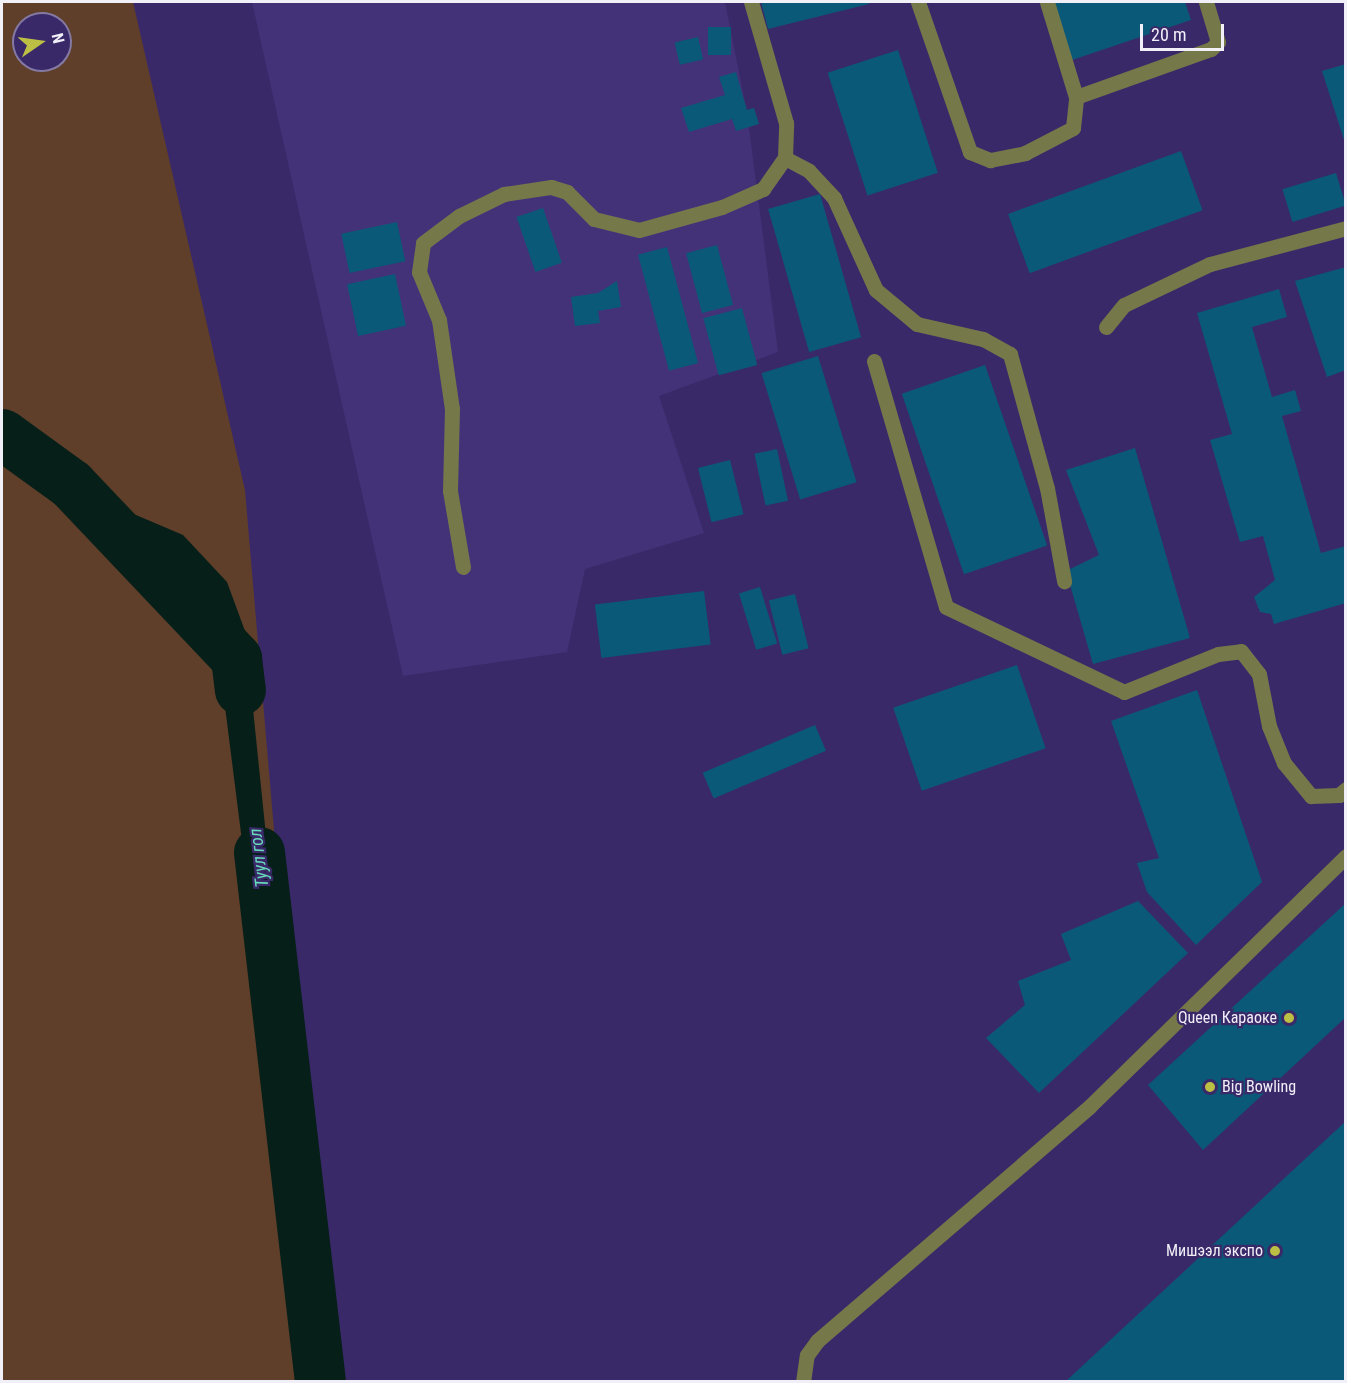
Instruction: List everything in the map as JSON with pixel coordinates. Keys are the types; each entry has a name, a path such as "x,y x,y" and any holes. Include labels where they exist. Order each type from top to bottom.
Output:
{"street":[{"path":"463,567 450,491 452,409 439,320 419,272 423,243 459,216 504,194 551,187 567,192 594,219 639,230 722,207 763,189 785,158 786,123 751,2"},
{"path":"918,2 942,80 970,152 978,159 1025,153 1073,128 1076,97 1047,2"},
{"path":"1076,97 1211,49 1218,42 1206,2"},
{"path":"785,158 809,171 834,198 876,290 917,324 983,339 1010,354 1047,488 1064,581"},
{"path":"1106,327 1124,305 1210,264 1346,228"},
{"path":"874,361 946,607 1124,692 1218,654 1241,651 1259,674 1269,726 1284,763 1311,796 1339,795 1346,789"},
{"path":"804,1381 807,1355 817,1341 1090,1106 1346,856"}],"shaded area":[{"path":"2,2 133,2 245,490 321,1381 2,1382"},
{"path":"252,2 725,2 747,113 778,352 659,396 704,533 585,569 567,652 403,676"}],"water":[{"path":"2,412 79,468 129,512 183,535 227,582 245,631 275,923 252,920 222,683 201,598 81,519 2,456"}],"building":[{"path":"761,2 869,2 869,4 768,29"},
{"path":"1053,2 1185,2 1191,20 1072,60"},
{"path":"708,27 731,27 731,55 708,55"},
{"path":"698,37 703,59 680,65 675,42"},
{"path":"898,50 938,173 867,196 828,73"},
{"path":"1346,64 1346,143 1345,143 1322,71"},
{"path":"736,72 747,110 754,108 759,124 736,131 732,119 689,132 681,108 725,95 719,77"},
{"path":"1181,151 1203,210 1030,273 1008,214"},
{"path":"1336,173 1346,206 1292,222 1282,189"},
{"path":"820,194 861,337 809,352 768,209"},
{"path":"543,208 562,263 535,272 517,217"},
{"path":"397,222 405,261 350,273 341,234"},
{"path":"717,245 733,305 702,313 686,253"},
{"path":"667,247 698,363 669,371 638,255"},
{"path":"1346,267 1346,370 1327,377 1295,281"},
{"path":"395,274 406,326 358,336 347,284"},
{"path":"617,281 621,307 598,311 600,323 575,326 571,297 598,293"},
{"path":"1279,289 1287,317 1252,327 1272,397 1295,390 1301,411 1282,416 1321,553 1346,546 1346,603 1274,624 1271,614 1260,612 1254,597 1275,580 1263,536 1240,542 1210,440 1232,434 1197,313"},
{"path":"742,308 757,365 719,375 703,318"},
{"path":"818,356 857,482 800,499 762,373"},
{"path":"985,365 1047,546 964,574 902,394"},
{"path":"1135,448 1190,638 1093,664 1066,571 1099,555 1066,470"},
{"path":"777,449 788,501 766,506 755,454"},
{"path":"730,460 744,514 712,522 698,468"},
{"path":"760,587 777,643 756,650 739,593"},
{"path":"704,591 711,645 601,658 595,604"},
{"path":"795,594 809,648 782,655 769,601"},
{"path":"1017,665 1046,748 922,791 893,708"},
{"path":"1197,690 1262,882 1196,945 1147,892 1137,863 1159,858 1111,721"},
{"path":"815,725 826,751 714,798 703,773"},
{"path":"1138,901 1188,953 1039,1093 986,1038 1025,1005 1018,981 1071,960 1061,934"},
{"path":"1346,903 1346,1017 1203,1150 1148,1085"},
{"name":"Мишээл экспо","path":"1346,1121 1346,1382 1065,1382"}],"waterway":[{"name":"Туул гол","path":"2,434 71,484 236,658 240,690"},
{"name":"Туул гол","path":"259,852 320,1382"}],"place":[{"name":"Queen Караоке","path":"1289,1018"},
{"name":"Big Bowling","path":"1210,1087"},
{"name":"Мишээл экспо","path":"1275,1251"}]}
